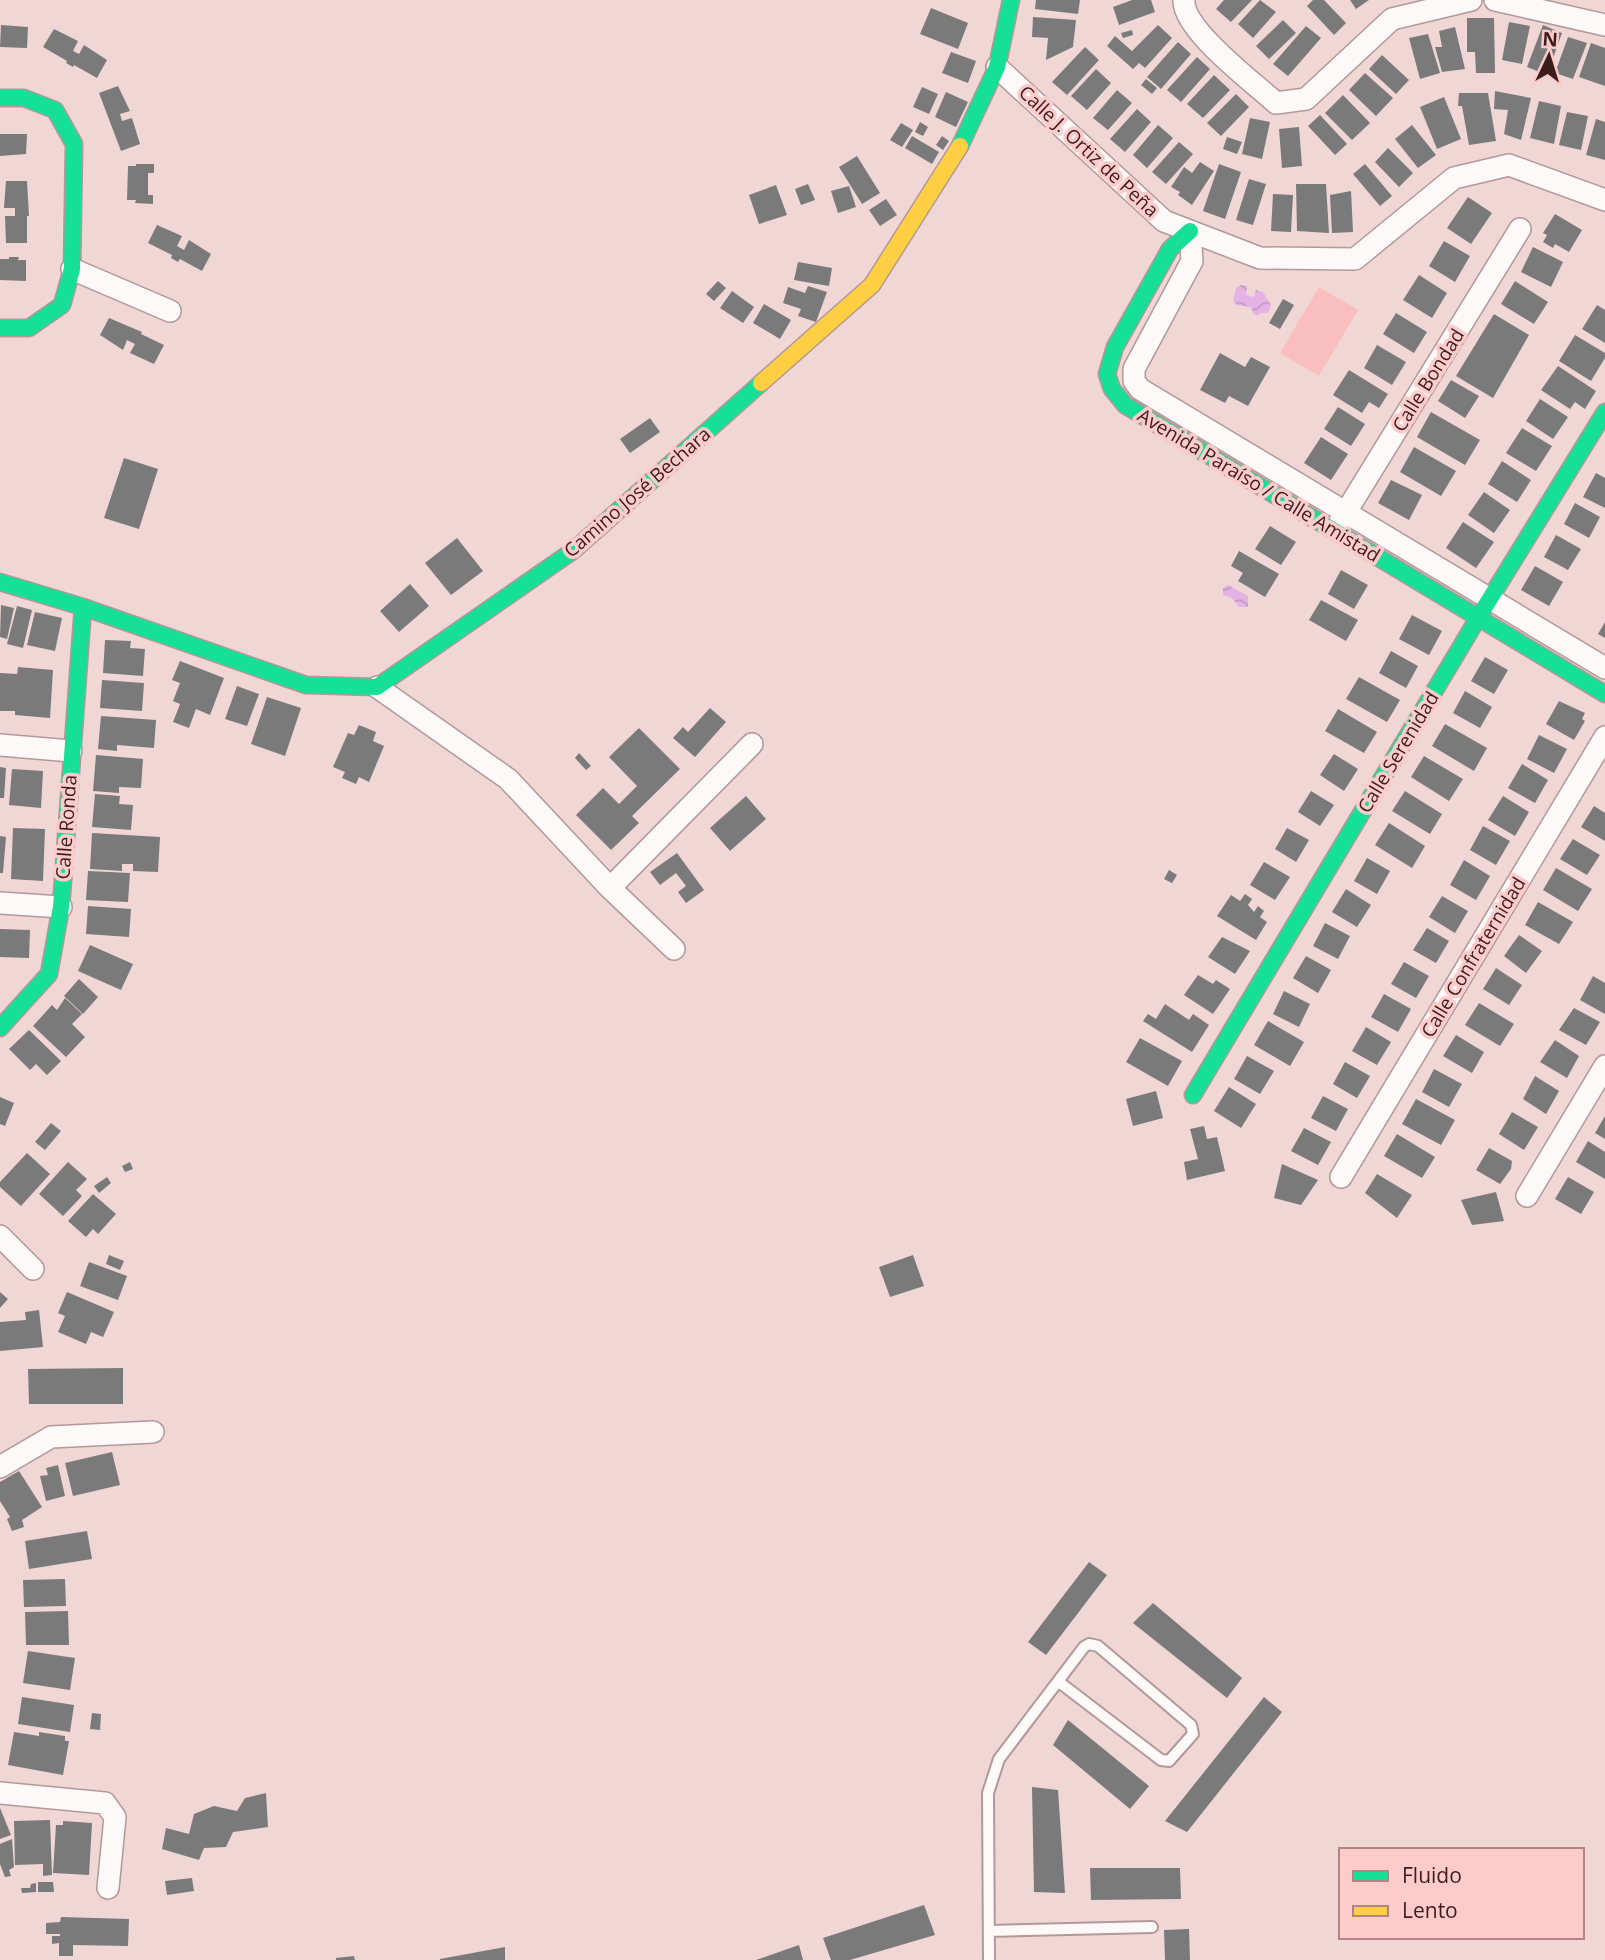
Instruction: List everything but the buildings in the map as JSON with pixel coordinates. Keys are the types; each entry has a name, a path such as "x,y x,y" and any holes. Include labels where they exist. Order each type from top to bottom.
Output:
{"street":[{"name":"Camino José Bechara","path":"377,687 574,550 872,285 963,142 997,67 1011,0"},
{"path":"1184,0 1184,8 1200,35 1276,103 1306,99 1392,19 1471,0"},
{"path":"1495,0 1605,25"},
{"name":"Calle J. Ortiz de Peña","path":"997,67 1164,221 1260,258 1354,259 1454,178 1510,165 1605,200"},
{"path":"0,98 24,98 55,110 74,144 72,269 62,305 29,328 0,328"},
{"name":"Calle Bondad","path":"1340,521 1520,229"},
{"path":"1190,231 1192,261 1134,369 1122,374 1108,374 1115,347 1170,249 1190,231"},
{"path":"72,269 170,311"},
{"name":"Avenida Paraíso / Calle Amistad","path":"1134,369 1134,381 1140,389 1340,521 1484,609 1605,694"},
{"name":"Avenida Paraíso / Calle Amistad","path":"1108,374 1112,389 1125,405 1340,521"},
{"name":"Calle Serenidad","path":"1193,1095 1605,412"},
{"path":"0,582 83,607 306,685 377,687 508,779 610,888 674,949"},
{"name":"Calle Ronda","path":"0,1028 49,974 61,907 83,607"},
{"name":"Avenida Paraíso / Calle Amistad","path":"1484,609 1605,668"},
{"name":"Calle Confraternidad","path":"1340,1177 1605,737"},
{"path":"610,888 752,744"},
{"path":"0,745 71,751"},
{"path":"0,903 61,907"},
{"path":"1527,1196 1605,1066"},
{"path":"0,1236 33,1269"},
{"path":"0,1467 51,1437 153,1432"},
{"path":"0,1793 105,1803 116,1818 108,1888"}],"lane":[{"path":"989,1960 988,1793 991,1778 999,1759 1084,1647 1089,1644 1098,1646 1191,1725 1193,1734 1170,1761 1161,1760 1059,1682"},
{"path":"989,1931 1152,1927"}],"shaded area":[{"path":"1319,287 1358,310 1319,376 1280,353"}],"water":[{"path":"1247,286 1246,295 1254,297 1256,290 1263,292 1271,305 1268,313 1257,316 1251,307 1237,305 1233,301 1236,288"},
{"path":"1228,585 1248,596 1248,607 1239,607 1232,598 1223,595 1223,588"}],"traffic: fast":[{"path":"960,146 997,67 1011,0"},
{"path":"0,98 24,98 55,110 74,144 72,269 62,305 29,328 0,328"},
{"path":"1190,231 1170,249 1115,347 1107,374 1112,389 1125,405 1605,694"},
{"path":"0,582 83,607 306,685 377,687 574,550 761,383"},
{"path":"1193,1095 1478,618 1605,412"},
{"path":"0,1028 49,974 61,907 83,607"}],"traffic: slow":[{"path":"761,383 872,285 960,146"}]}
